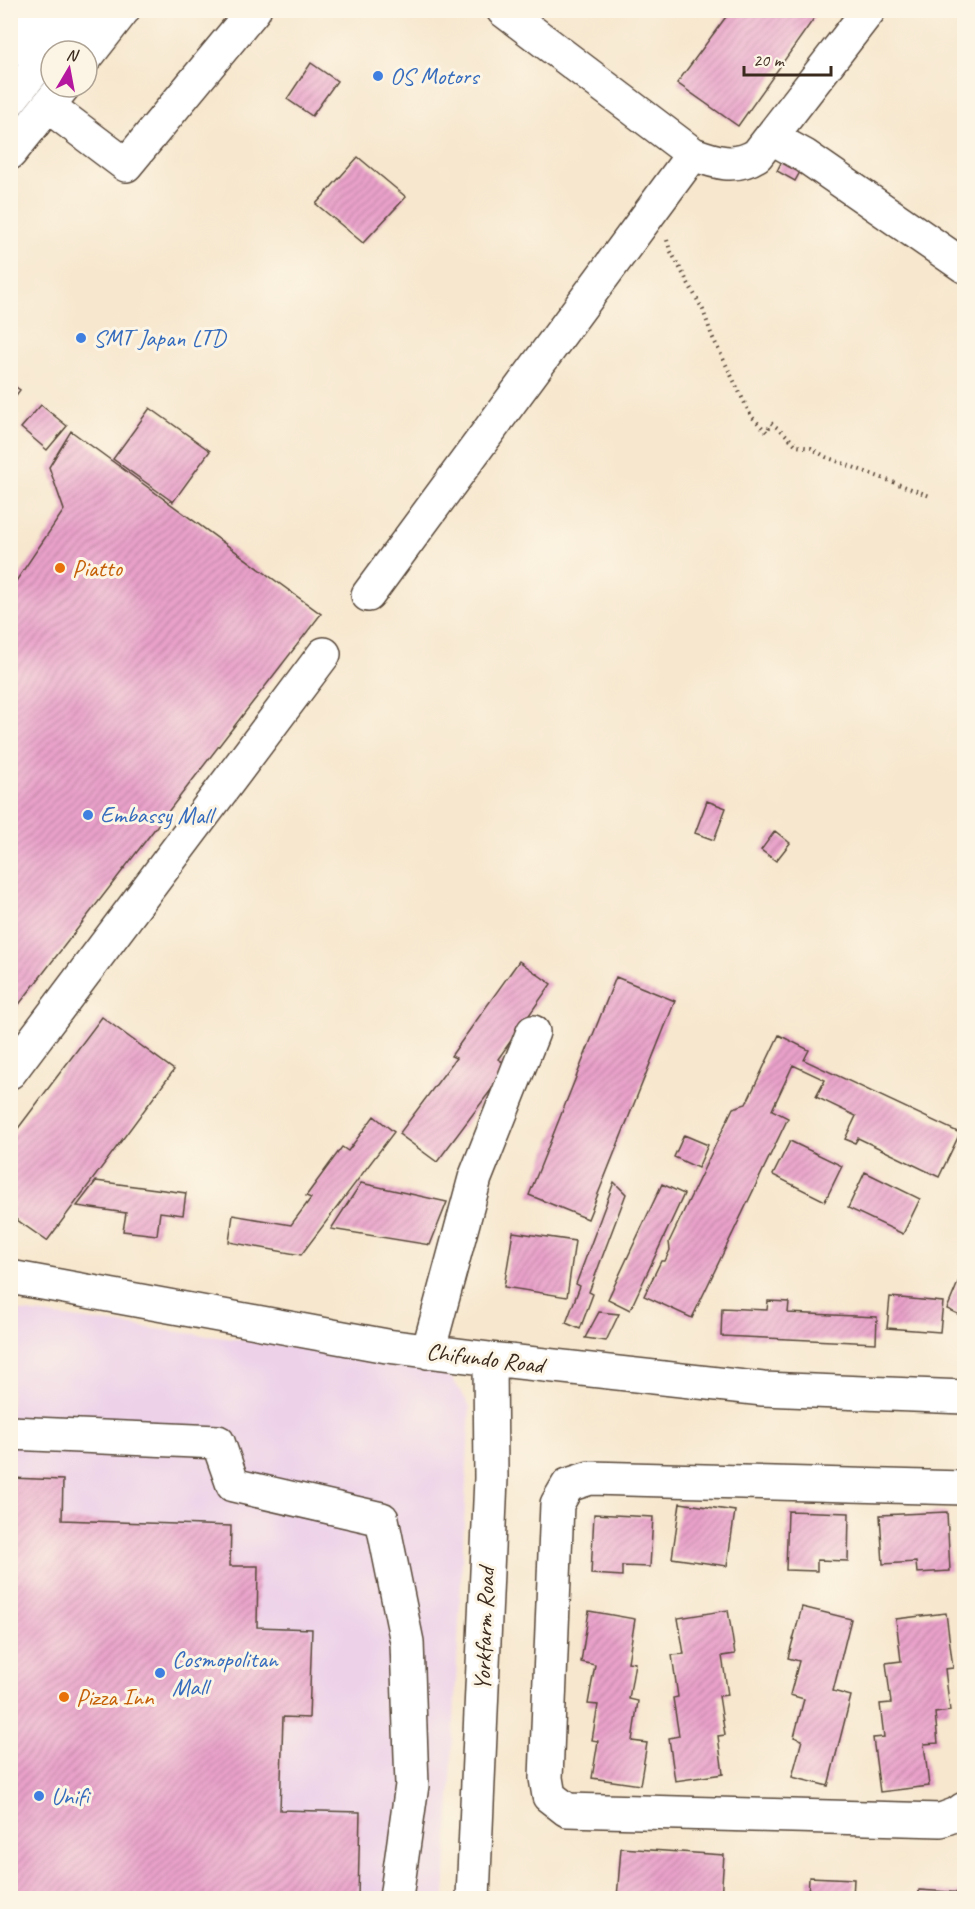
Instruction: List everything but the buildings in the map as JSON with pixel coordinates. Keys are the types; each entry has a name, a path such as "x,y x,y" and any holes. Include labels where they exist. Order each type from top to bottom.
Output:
{"street":[{"path":"10,49 41,10"},
{"path":"10,100 82,10"},
{"path":"99,41 123,10"},
{"path":"57,99 126,165 254,10"},
{"path":"503,10 693,154 721,164 736,163 757,155 869,10"},
{"path":"10,153 53,99"},
{"path":"772,138 805,156 964,266"},
{"path":"368,595 693,154"},
{"path":"10,1072 324,654"},
{"path":"428,1352 475,1178 533,1032"},
{"name":"Chifundo Road","path":"10,1277 428,1352 763,1389 964,1397"},
{"name":"Yorkfarm Road","path":"473,1899 491,1478 490,1359"},
{"path":"10,1433 218,1442 233,1485 382,1519 408,1654 412,1785 396,1899"},
{"path":"964,1488 590,1478 568,1485 557,1504 546,1778 549,1796 567,1810 941,1820 964,1809"}],"path":[{"path":"655,206 670,250 703,310 712,336 751,416 767,432 771,423 797,446 811,448 826,457 930,496"}],"shaded area":[{"path":"11,1310 417,1363 452,1378 470,1406 445,1898 11,1898"}],"place":[{"name":"OS Motors","path":"378,76"},
{"name":"SMT Japan LTD","path":"81,338"},
{"name":"Piatto","path":"60,568"},
{"name":"Embassy Mall","path":"88,815"},
{"name":"Cosmopolitan Mall","path":"160,1673"},
{"name":"Pizza Inn","path":"64,1697"},
{"name":"Unifi","path":"39,1796"}]}
